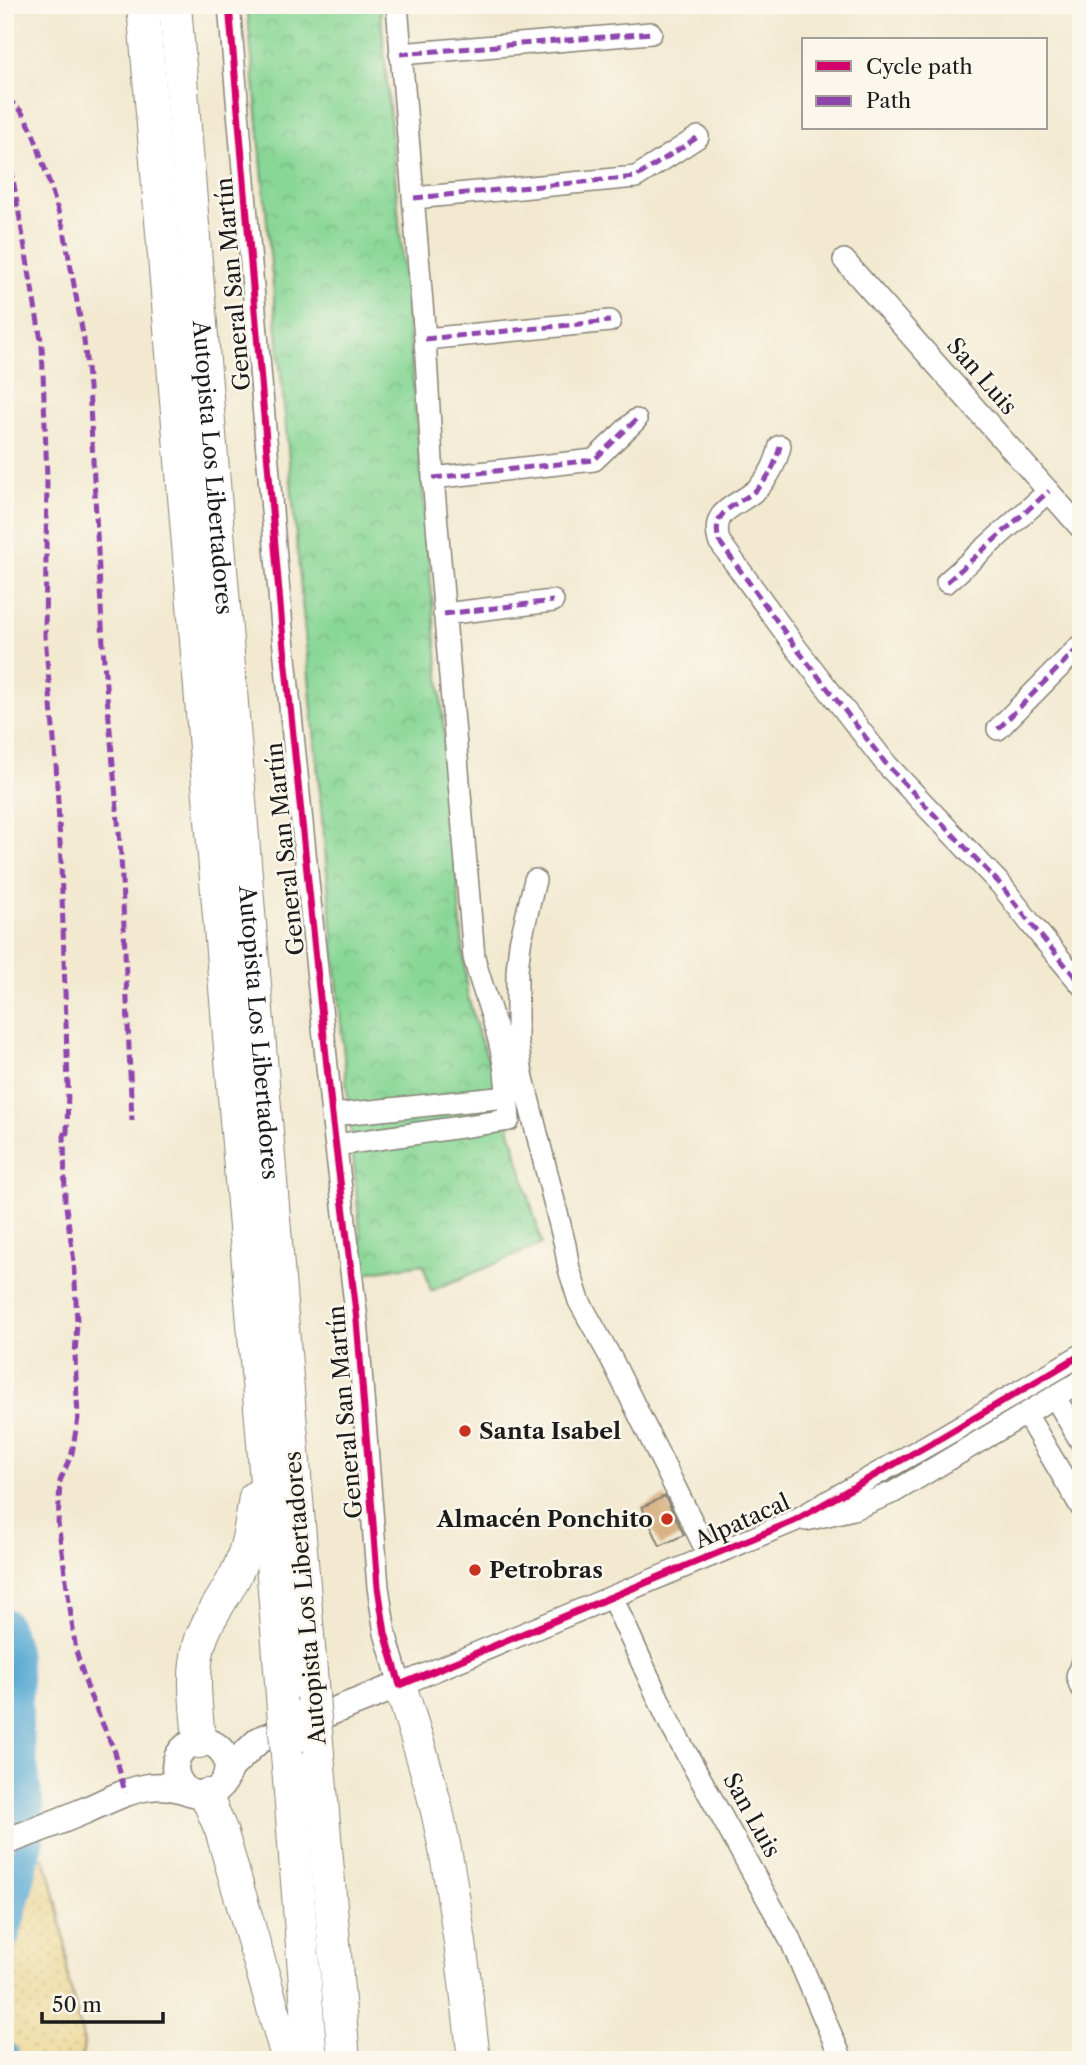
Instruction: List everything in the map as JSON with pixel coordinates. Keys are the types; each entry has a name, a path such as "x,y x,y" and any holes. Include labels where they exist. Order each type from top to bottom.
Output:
{"highway":[{"name":"Autopista Los Libertadores","path":"143,5 283,1709 273,1747 311,2060"},
{"name":"Autopista Los Libertadores","path":"175,5 344,2060"},
{"path":"194,1745 195,1675 199,1644 209,1619 241,1562 248,1539 263,1443"},
{"path":"400,1685 427,1774 445,1851 460,1943 474,2060"},
{"path":"207,1789 288,2060"}],"main road":[{"name":"Alpatacal","path":"207,1789 231,1767 400,1685"},
{"name":"Alpatacal","path":"194,1745 273,1747"},
{"path":"134,1790 194,1745 217,1746 228,1765 207,1789"},
{"path":"194,1745 174,1766 177,1781 207,1789"},
{"path":"5,1843 134,1790 164,1786 207,1789"}],"street":[{"name":"General San Martín","path":"229,5 282,628 332,1115 357,1320 380,1600 385,1633 400,1685"},
{"path":"336,1145 509,1121 502,1052 474,957 433,478 425,339 397,5"},
{"path":"400,54 651,33"},
{"path":"414,198 636,177 698,137"},
{"name":"San Luis","path":"844,260 1081,528"},
{"path":"425,339 610,321"},
{"path":"433,478 594,460 636,420"},
{"path":"780,446 777,460 766,478 750,495 727,508 720,517 717,529 719,541 797,649 887,765 1001,885 1081,984"},
{"path":"947,582 1048,491"},
{"path":"444,614 553,601"},
{"path":"998,729 1081,645"},
{"path":"535,880 520,943 517,971 517,1041 522,1074 569,1269 579,1301 612,1360 709,1556"},
{"path":"332,1115 507,1097"},
{"name":"Alpatacal","path":"400,1685 794,1521 1081,1355"},
{"name":"Alpatacal","path":"794,1521 834,1515 894,1492 1081,1381"},
{"path":"1055,1397 1081,1442"},
{"path":"1026,1414 1081,1507"},
{"path":"881,1472 883,1482 894,1492"},
{"name":"San Luis","path":"612,1597 670,1724 792,1943 842,2060"},
{"path":"1081,1664 1077,1676 1081,1688"}],"sand":[{"path":"43,1858 51,1878 65,1940 68,1978 84,2042 82,2060 5,2060 5,1876"}],"green space":[{"path":"247,5 380,5 467,993 480,1039 495,1076 542,1244 431,1291 423,1264 364,1273"}],"building":[{"name":"Almacén Ponchito","path":"665,1496 684,1535 660,1546 642,1507"}],"waterway":[{"path":"5,1623 12,1640 17,1674 18,1730 29,1810 29,1843 5,1936"}],"marked path":[{"path":"400,54 651,33"},
{"path":"5,48 9,77 6,113 10,162 42,346 47,478 45,636 61,863 68,1087 67,1133 64,1130 65,1200 74,1262 78,1418 72,1453 60,1481 58,1523 76,1651 89,1693 115,1752 125,1793"},
{"path":"7,98 21,111 38,147 64,230 84,340 104,662 121,855 132,1121"},
{"path":"414,198 636,177 698,137"},
{"path":"425,339 610,321"},
{"path":"433,478 594,460 636,420"},
{"path":"780,446 772,469 762,484 728,509 718,521 719,541 797,649 887,765 1001,885 1081,984"},
{"path":"947,582 1049,491"},
{"path":"444,614 553,601"},
{"path":"998,729 1081,645"}],"cycle path":[{"path":"229,5 282,628 332,1115 357,1320 378,1587 385,1633 400,1685 794,1521 1081,1355"}],"place":[{"name":"Santa Isabel","path":"465,1431"},
{"name":"Almacén Ponchito","path":"667,1519"},
{"name":"Petrobras","path":"475,1570"}]}
